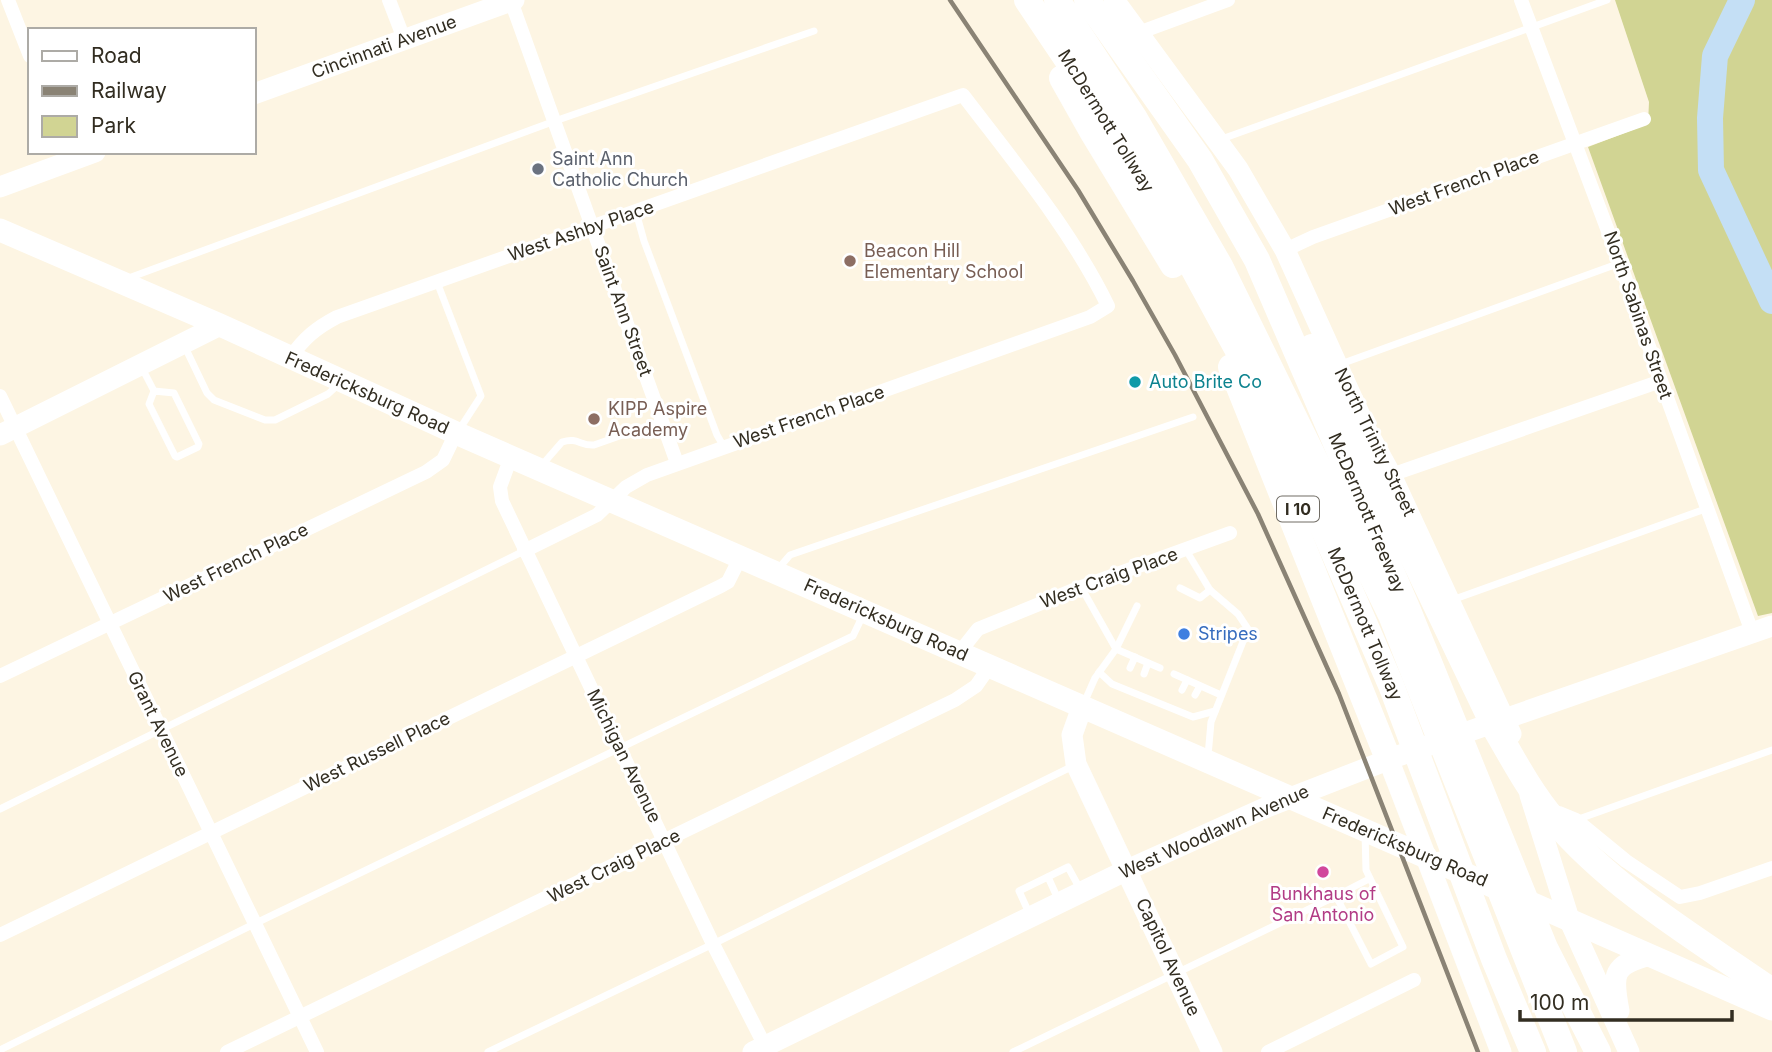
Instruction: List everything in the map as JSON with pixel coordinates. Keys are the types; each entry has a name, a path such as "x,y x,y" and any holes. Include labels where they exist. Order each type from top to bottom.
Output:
{"highway":[{"name":"I 10","path":"1013,0 1188,290 1240,383 1345,615 1515,1052"},
{"name":"McDermott Tollway","path":"1027,0 1108,118 1149,187 1279,426 1391,685 1494,959 1533,1052"},
{"name":"McDermott Tollway","path":"1057,0 1135,119 1220,266 1391,615 1564,1052"},
{"name":"McDermott Freeway","path":"1088,0 1126,35 1257,260 1407,608 1545,948 1598,1052"},
{"path":"1135,119 1217,209 1293,316 1368,433"},
{"path":"1149,187 1239,387 1394,758"},
{"path":"1257,260 1296,317 1328,377 1522,776 1552,818 1612,879 1772,991"}],"main road":[{"name":"Fredericksburg Road","path":"0,230 220,325 456,433 1527,899 1772,1009"}],"street":[{"path":"8,0 28,51"},
{"path":"389,0 404,40"},
{"name":"Cincinnati Avenue","path":"256,93 512,0"},
{"name":"Saint Ann Street","path":"512,0 677,463"},
{"name":"North Trinity Street","path":"1114,0 1126,35 1219,140 1285,250 1368,433 1391,475 1450,600 1538,819 1569,919 1628,1050"},
{"path":"1126,35 1228,0"},
{"name":"North Sabinas Street","path":"1521,0 1709,508 1762,629"},
{"name":"West Ashby Place","path":"290,359 301,342 315,329 337,317 963,95 1019,168 1093,276 1108,306"},
{"name":"West French Place","path":"1285,250 1313,237 1644,119"},
{"path":"0,187 69,157"},
{"name":"West French Place","path":"524,551 597,515 631,482 677,463 1090,317 1108,306"},
{"path":"8,431 220,325"},
{"path":"1391,475 1661,381"},
{"name":"Grant Avenue","path":"0,396 8,431 110,623 317,1052"},
{"name":"West French Place","path":"0,676 437,466 443,460 456,433"},
{"name":"Michigan Avenue","path":"511,457 500,487 502,501 762,1050"},
{"name":"West Craig Place","path":"959,653 978,629 1081,587 1230,533"},
{"name":"West Russell Place","path":"0,935 721,586 727,582 741,556"},
{"name":"West Woodlawn Avenue","path":"762,1050 1127,870 1291,797 1497,721 1762,629"},
{"name":"West Craig Place","path":"227,1052 955,700 976,686 990,666"},
{"name":"Capitol Avenue","path":"1082,707 1072,735 1076,764 1212,1052"},
{"path":"1394,758 1502,1052"},
{"path":"1538,819 1559,813 1576,820 1626,861 1680,897 1700,894 1772,868"},
{"path":"1628,1050 1614,984 1618,971 1629,961 1650,955"},
{"path":"1268,1052 1414,980"}],"lane":[{"path":"1219,140 1607,0"},
{"path":"117,282 555,121 814,31"},
{"path":"636,212 717,435 724,447"},
{"path":"1338,365 1620,263"},
{"path":"438,282 481,396 456,433"},
{"path":"183,343 206,393 214,400 265,420 275,420 328,394 342,381"},
{"path":"141,365 154,391 149,404 175,456 198,447 199,444 174,393 154,391"},
{"path":"776,572 790,555 1193,417"},
{"path":"540,468 562,442 577,439 588,446 594,445 662,421"},
{"path":"1450,600 1709,508"},
{"path":"1186,550 1210,590 1238,614 1248,629 1211,722 1208,761"},
{"path":"0,809 524,551"},
{"path":"1081,587 1116,649 1160,668"},
{"path":"1180,588 1200,598 1210,590"},
{"path":"1082,707 1100,672 1116,649 1136,606"},
{"path":"0,1050 254,924 853,636 865,611"},
{"path":"1130,668 1135,657"},
{"path":"1144,674 1148,663"},
{"path":"1100,672 1112,684 1137,691 1193,717 1216,711"},
{"path":"1174,674 1221,695"},
{"path":"1182,690 1187,680"},
{"path":"1195,695 1200,686"},
{"path":"1576,820 1772,750"},
{"path":"488,1052 1076,764"},
{"path":"1336,896 1371,964 1403,947 1366,870 1365,829"},
{"path":"1031,917 1019,892 1048,877 1069,867 1082,892"},
{"path":"1048,877 1060,903"},
{"path":"1013,1052 1369,879"}],"green space":[{"path":"1615,0 1772,0 1772,613 1758,616 1588,147 1648,124 1649,102"}],"waterway":[{"path":"1742,0 1715,56 1710,118 1711,170 1772,301"}],"railway":[{"path":"950,0 1078,190 1133,281 1258,514 1339,694 1478,1052"}],"place":[{"name":"Saint Ann Catholic Church","path":"538,169"},
{"name":"Beacon Hill Elementary School","path":"850,261"},
{"name":"Auto Brite Co","path":"1135,382"},
{"name":"KIPP Aspire Academy","path":"594,419"},
{"name":"Stripes","path":"1184,634"},
{"name":"Bunkhaus of San Antonio","path":"1323,872"}]}
